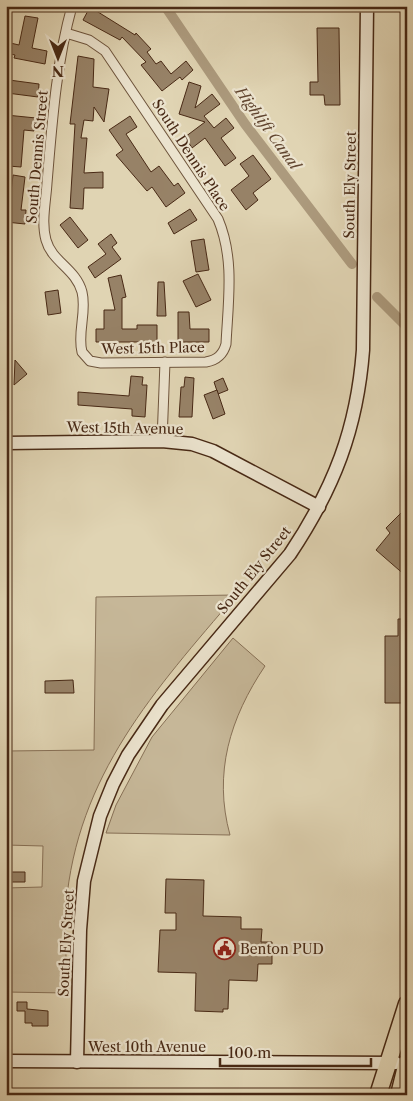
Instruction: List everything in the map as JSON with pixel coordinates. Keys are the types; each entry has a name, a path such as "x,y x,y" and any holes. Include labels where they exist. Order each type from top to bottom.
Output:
{"highway":[{"path":"378,1095 407,1004"},
{"path":"399,1095 407,1063"}],"street":[{"name":"South Dennis Street","path":"72,6 53,108 44,233 53,256 70,271 79,284 83,303 81,346 85,357"},
{"name":"South Ely Street","path":"77,1062 80,930 83,891 89,855 100,816 113,784 128,756 162,705 290,554 319,507 344,452 352,429 361,378 363,350 366,6"},
{"name":"South Dennis Place","path":"66,33 89,40 105,51 218,220 226,240 229,276 226,344 220,356"},
{"name":"West 15th Place","path":"85,357 102,363 206,362 220,356"},
{"path":"162,441 165,362"},
{"name":"West 15th Avenue","path":"6,443 162,441 192,444 213,451 319,507"},
{"name":"West 10th Avenue","path":"6,1062 407,1063"}],"shaded area":[{"path":"236,595 177,665 150,701 125,737 103,775 86,816 73,859 65,927 67,993 6,992 6,888 42,887 43,846 6,845 6,751 94,750 96,597"},
{"path":"233,638 265,666 242,706 228,747 224,768 223,790 230,835 106,833 116,805 152,737"}],"building":[{"path":"90,7 135,35 136,33 151,49 147,52 156,64 161,61 171,74 186,61 193,70 182,80 180,77 162,91 141,65 146,62 122,37 120,40 83,20"},
{"path":"25,16 38,18 32,48 47,51 45,64 14,58 15,55 6,53 6,42 19,45"},
{"path":"317,28 339,28 340,105 325,105 324,95 310,95 310,82 318,82"},
{"path":"78,56 94,59 93,87 109,89 104,122 94,107 93,121 84,120 81,138 87,138 84,173 103,172 103,188 84,188 83,209 70,208 75,124 70,124"},
{"path":"9,80 39,84 38,97 7,93"},
{"path":"189,82 201,86 195,108 212,94 220,104 204,116 214,128 226,118 234,128 221,138 236,158 225,166 205,138 192,148 185,137 205,122 179,114"},
{"path":"6,115 36,118 34,131 24,130 21,167 8,166 11,129 6,128"},
{"path":"130,116 137,127 126,134 151,172 159,166 174,186 178,183 185,193 166,207 152,187 147,191 116,155 123,150 109,130"},
{"path":"253,155 271,179 253,193 258,200 246,210 231,190 249,176 240,164"},
{"path":"13,175 25,177 21,210 26,210 25,224 6,222 6,208 9,209"},
{"path":"190,209 197,220 174,234 168,223"},
{"path":"70,217 88,240 78,248 60,225"},
{"path":"111,234 117,243 112,247 121,259 95,278 88,267 106,254 98,244"},
{"path":"204,239 209,270 196,272 191,241"},
{"path":"198,274 211,300 196,307 183,281"},
{"path":"121,275 126,297 122,298 122,329 137,329 137,325 157,325 157,345 148,345 148,342 96,342 96,329 104,329 104,310 115,310 108,278"},
{"path":"158,282 164,282 166,316 157,316"},
{"path":"58,290 61,313 48,315 45,292"},
{"path":"178,312 189,312 190,329 209,329 209,342 178,342"},
{"path":"15,360 27,374 14,385"},
{"path":"131,376 143,377 142,385 147,385 145,417 132,416 132,409 78,405 78,392 129,396"},
{"path":"185,377 194,378 192,417 179,417 181,387 184,387"},
{"path":"223,378 228,390 218,394 214,382"},
{"path":"217,390 225,414 213,419 204,395"},
{"path":"407,507 407,577 376,550 390,533 386,528"},
{"path":"398,619 407,619 407,703 385,703 385,636 398,636"},
{"path":"73,680 74,693 45,693 45,681"},
{"path":"6,872 25,872 25,882 7,882"},
{"name":"Benton PUD","path":"166,879 204,880 203,916 241,917 241,929 262,929 261,942 272,942 272,964 258,964 257,981 229,980 228,1009 223,1009 223,1012 195,1011 196,973 158,972 160,930 176,930 176,913 165,913"},
{"path":"17,1002 27,1002 27,1009 48,1011 48,1026 32,1026 32,1023 25,1023 25,1011 17,1011"}],"waterway":[{"name":"Highlift Canal","path":"165,6 245,124 352,264"},
{"name":"Highlift Canal","path":"377,297 407,327"}],"place":[{"name":"Benton PUD","path":"224,949"}]}
